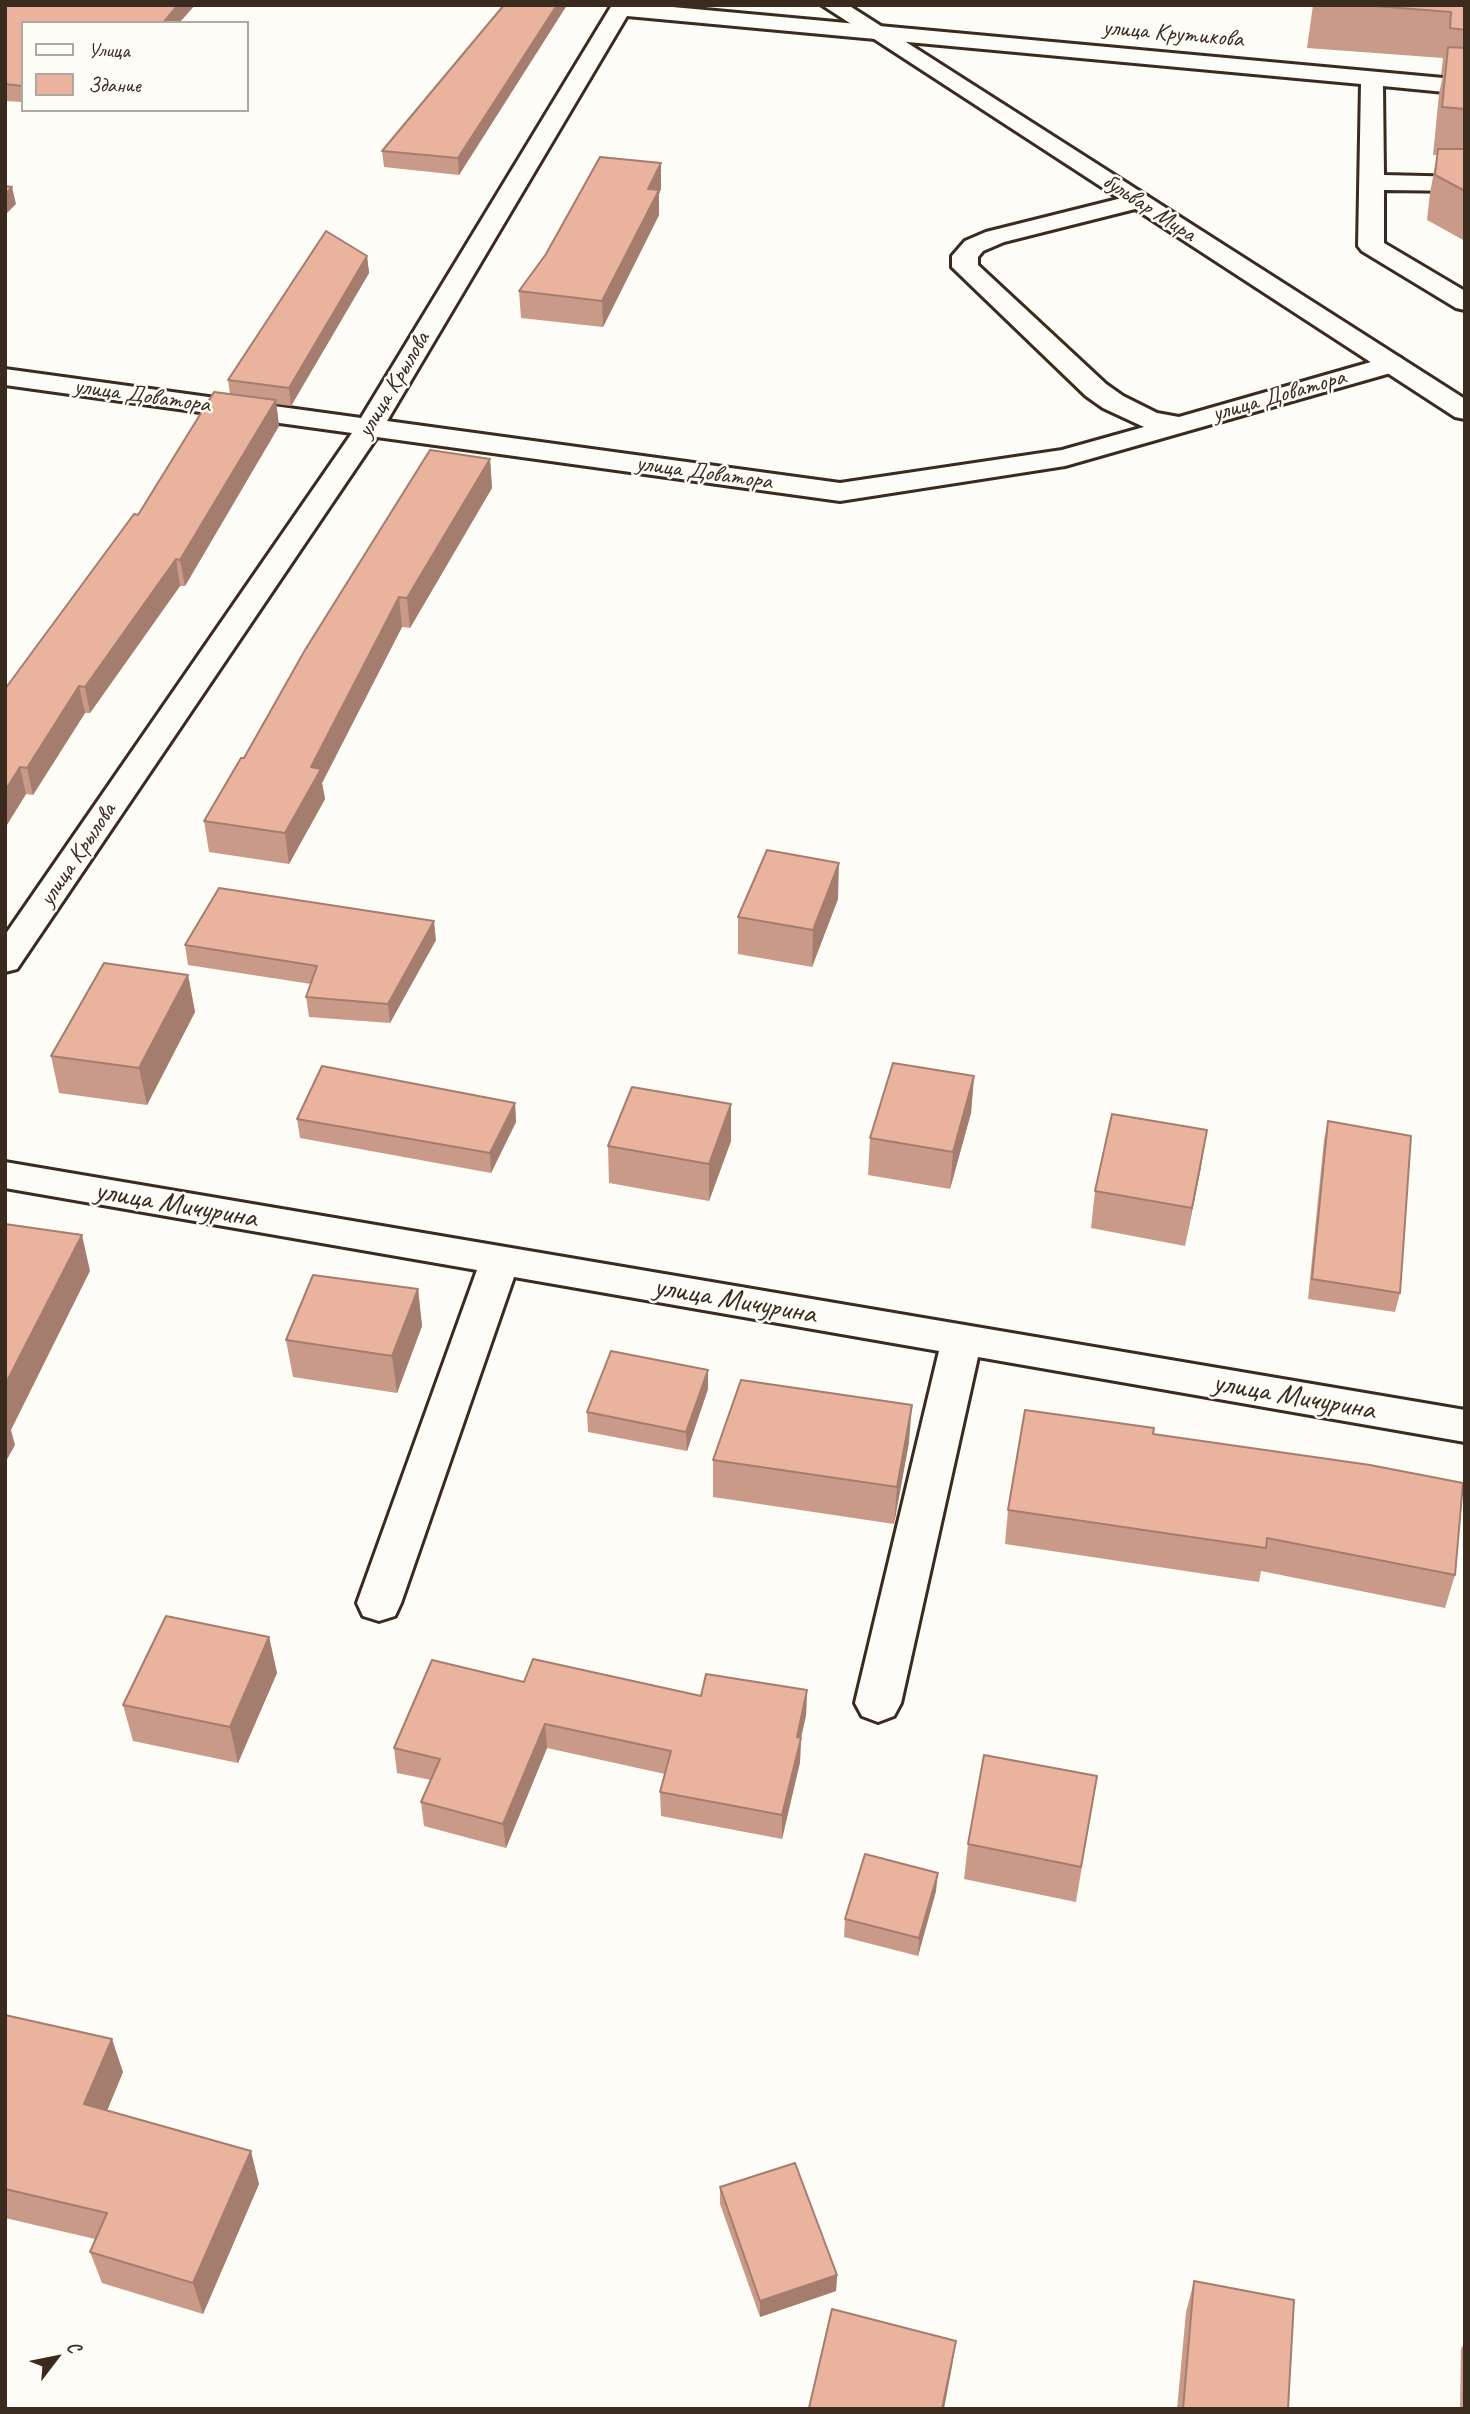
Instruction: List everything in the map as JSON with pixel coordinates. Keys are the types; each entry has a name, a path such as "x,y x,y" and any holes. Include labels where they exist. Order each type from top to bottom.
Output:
{"street":[{"name":"бульвар Мира","path":"833,5 1465,411"},
{"name":"улица Крылова","path":"5,961 369,428 609,8 876,33"},
{"name":"улица Крутикова","path":"876,33 1465,87"},
{"path":"1372,79 1371,246 1465,302"},
{"path":"1370,182 1465,184"},
{"path":"1138,201 995,237 974,246 965,256 965,267 1096,390 1113,402 1150,420 1179,425"},
{"name":"улица Доватора","path":"5,377 840,492 1065,458 1392,364"},
{"name":"улица Мичурина","path":"5,1175 1465,1426"},
{"path":"379,1603 500,1261"},
{"path":"878,1703 962,1340"}],"building":[{"path":"5,5 178,5 165,21 21,21 21,86 5,84"},
{"path":"504,5 557,5 458,158 382,151"},
{"path":"1362,5 1465,5 1465,30 1450,28 1451,12"},
{"path":"1448,47 1465,48 1465,109 1442,107"},
{"path":"1438,149 1465,149 1465,191 1435,175"},
{"path":"600,157 661,163 648,189 659,190 602,301 519,291 546,254"},
{"path":"5,186 12,187 5,195"},
{"path":"326,231 367,256 289,388 228,380"},
{"path":"214,392 276,400 180,560 176,559 85,687 79,686 27,768 20,767 5,791 5,689 134,514 138,515"},
{"path":"430,450 490,459 407,598 399,597 311,767 321,769 285,833 204,821 241,758 244,758 305,650"},
{"path":"767,850 839,863 813,930 738,917"},
{"path":"219,888 434,921 388,1004 306,997 317,966 185,945"},
{"path":"104,963 188,975 139,1068 51,1056"},
{"path":"893,1063 974,1076 953,1152 870,1138"},
{"path":"322,1066 515,1103 490,1153 297,1119"},
{"path":"632,1087 731,1104 709,1164 608,1146"},
{"path":"1112,1114 1207,1130 1192,1208 1095,1191"},
{"path":"1328,1121 1411,1136 1400,1293 1312,1279"},
{"path":"5,1224 82,1235 5,1385"},
{"path":"313,1275 418,1289 392,1356 286,1340"},
{"path":"611,1351 708,1370 686,1432 587,1412"},
{"path":"741,1380 912,1405 897,1487 713,1460"},
{"path":"1025,1410 1154,1428 1153,1434 1370,1465 1463,1483 1455,1575 1267,1538 1266,1548 1008,1510"},
{"path":"166,1616 269,1637 230,1727 123,1705"},
{"path":"533,1659 701,1696 706,1674 807,1690 797,1737 801,1738 782,1815 660,1792 671,1751 545,1724 503,1824 421,1802 440,1759 394,1748 432,1660 524,1682"},
{"path":"984,1755 1097,1776 1081,1867 968,1844"},
{"path":"865,1854 938,1873 919,1938 845,1919"},
{"path":"5,2015 112,2039 84,2104 251,2151 193,2283 90,2252 107,2213 5,2189"},
{"path":"795,2163 837,2275 760,2301 720,2187"},
{"path":"1194,2281 1294,2300 1288,2409 1183,2409"},
{"path":"832,2309 956,2341 942,2409 809,2408"}]}
